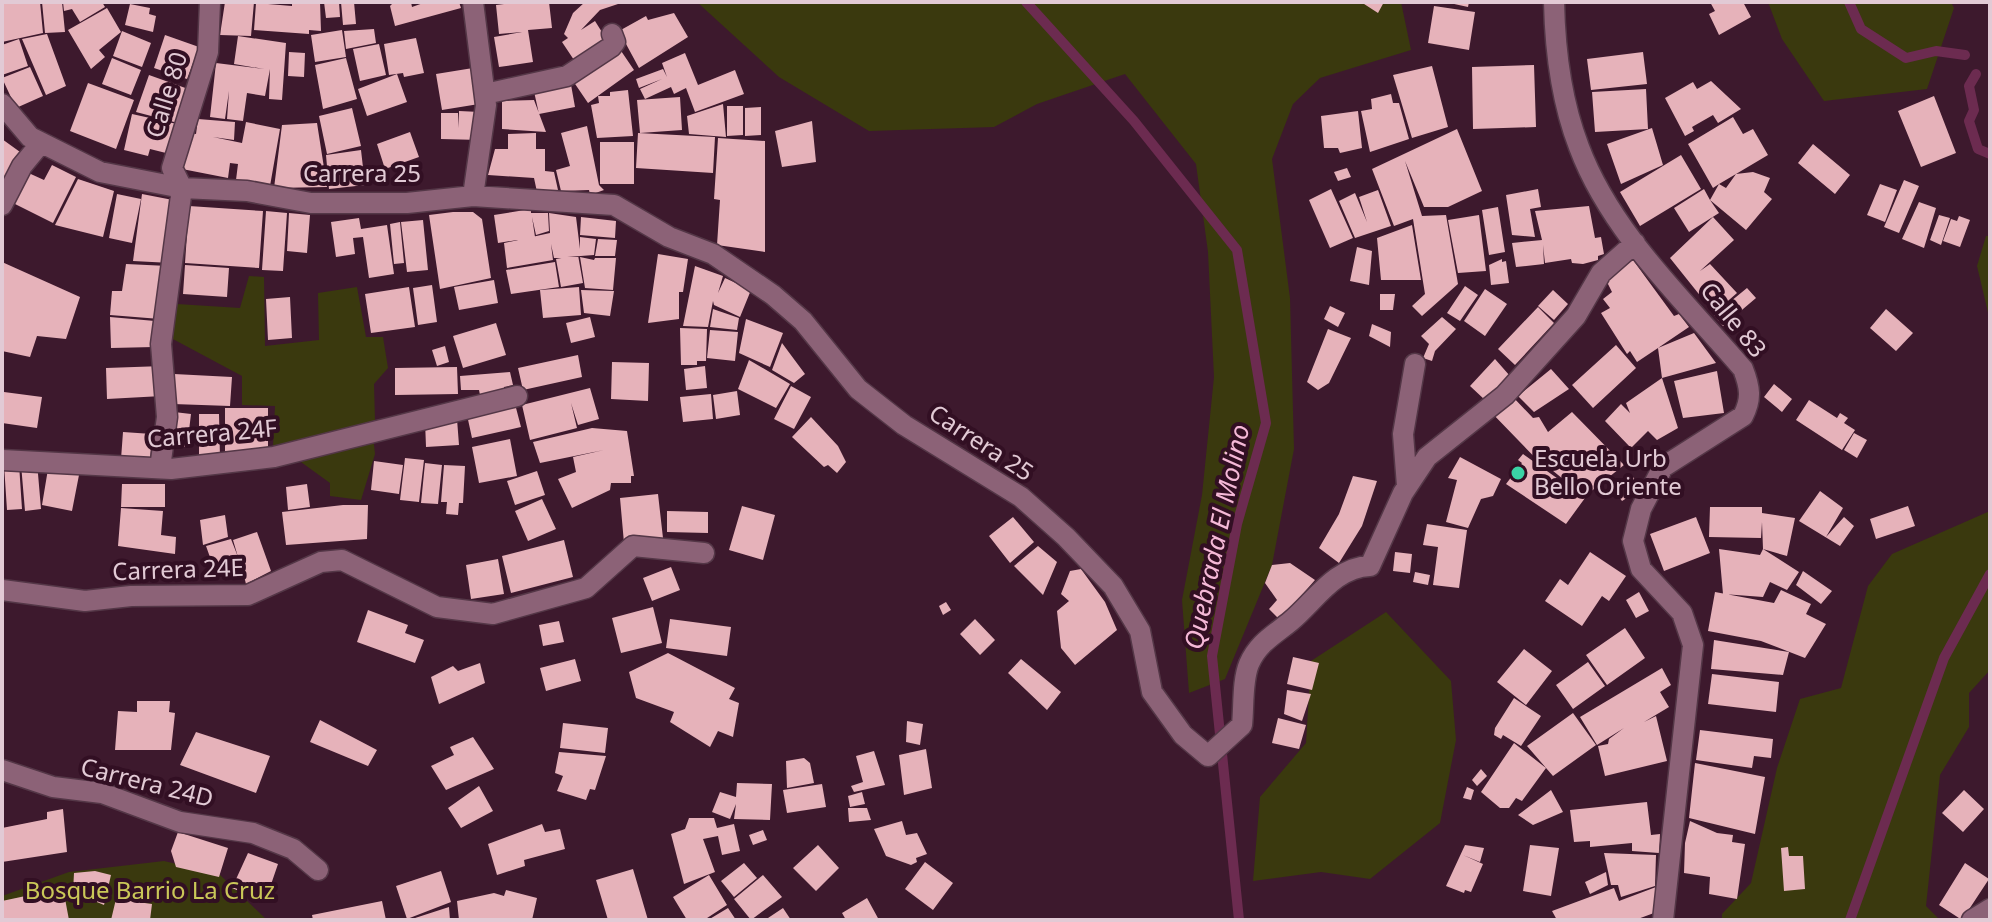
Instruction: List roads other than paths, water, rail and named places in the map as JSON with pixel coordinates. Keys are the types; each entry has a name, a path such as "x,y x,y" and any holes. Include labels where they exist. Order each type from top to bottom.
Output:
{"street":[{"name":"Calle 80","path":"160,468 167,417 161,344 182,188 172,168 208,52 210,2"},
{"path":"473,2 485,94 483,146 473,196"},
{"name":"Calle 83","path":"1554,2 1555,45 1579,146 1603,196 1635,243 1743,369 1750,403 1743,416 1663,467 1641,509 1633,541 1641,569 1682,613 1693,645 1663,920"},
{"path":"485,94 567,76 611,47 615,42 612,34"},
{"name":"Carrera 25","path":"2,104 30,137 100,172 182,188 247,191 311,203 407,203 473,196 614,205 669,237 713,254 773,295 803,321 858,389 904,425 1021,497 1113,586 1140,631 1152,692 1183,735 1208,756 1242,725 1248,666 1262,641 1293,619 1332,582 1359,566 1370,566 1407,486 1427,457 1505,395 1576,316 1601,273 1635,243"},
{"path":"2,205 22,166 41,143"},
{"path":"1407,486 1403,434 1415,364"},
{"name":"Carrera 24F","path":"2,460 160,468 274,457 517,396"},
{"name":"Carrera 24E","path":"2,590 85,601 131,596 248,595 321,562 342,560 437,607 493,614 586,588 633,546 704,553"},
{"name":"Carrera 24D","path":"2,770 53,787 102,793 180,822 253,833 293,849 318,870"},
{"path":"1972,920 1990,910"},
{"path":"1987,920 1990,910"}],"waterway":[{"name":"Quebrada El Molino","path":"1026,2 1134,121 1237,250 1266,423 1237,524 1212,656 1239,920"},
{"path":"1849,2 1861,29 1906,58 1936,51 1965,55"},
{"path":"1976,74 1969,86 1974,110 1969,121 1978,149 1990,154"},
{"path":"1850,920 1944,658 1990,574"}],"place":[{"name":"Escuela Urb Bello Oriente","path":"1518,473"}],"park label":[{"name":"Bosque Barrio La Cruz","path":"150,891"}]}
